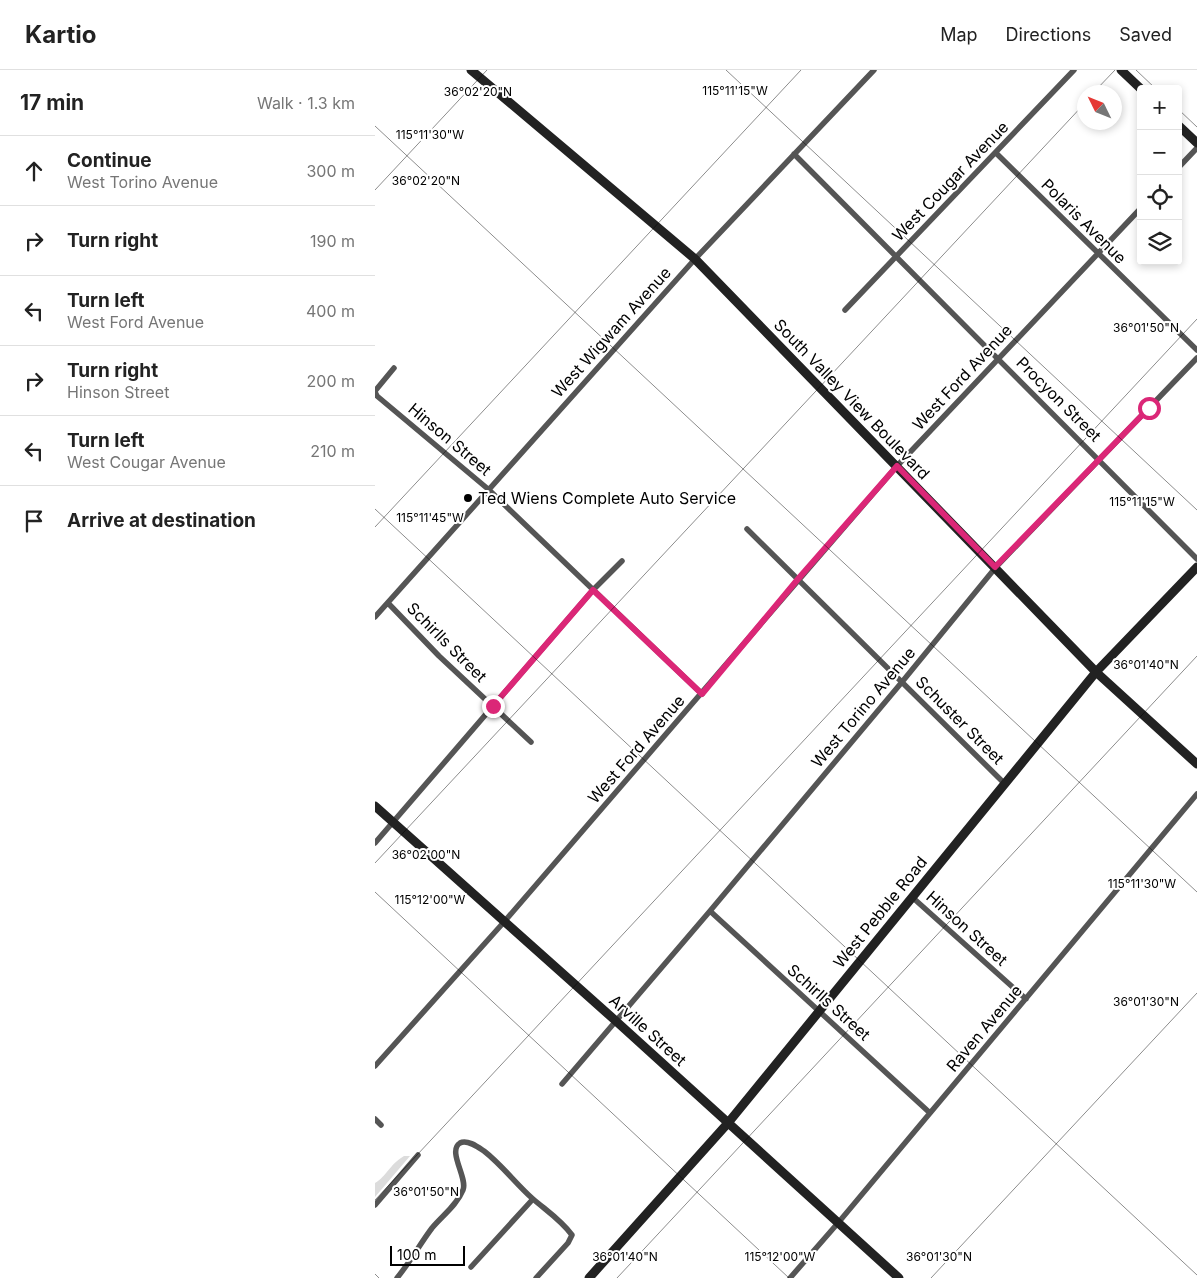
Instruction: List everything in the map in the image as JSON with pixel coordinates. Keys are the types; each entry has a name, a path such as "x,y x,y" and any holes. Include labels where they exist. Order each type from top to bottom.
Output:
{"street":[{"name":"South Valley View Boulevard","path":"471,70 695,259 1096,672 1197,764"},
{"name":"West Wigwam Avenue","path":"375,617 695,259 874,70"},
{"name":"West Cougar Avenue","path":"845,310 1074,70"},
{"path":"1121,70 1137,85"},
{"path":"1182,129 1197,143"},
{"path":"1182,164 1197,148"},
{"name":"Polaris Avenue","path":"996,153 1197,350"},
{"name":"Procyon Street","path":"794,154 1197,559"},
{"name":"West Ford Avenue","path":"375,1066 504,922 897,466 1137,212"},
{"name":"West Torino Avenue","path":"562,1084 617,1022 902,682 995,567 1197,358"},
{"path":"375,391 394,368"},
{"name":"Hinson Street","path":"375,391 377,396 488,490 702,694"},
{"name":"Schuster Street","path":"747,529 1005,784"},
{"path":"375,843 593,590 621,561"},
{"name":"West Pebble Road","path":"589,1278 728,1123 1096,672 1197,567"},
{"name":"Schirlls Street","path":"388,603 439,656 531,742"},
{"name":"Raven Avenue","path":"790,1278 931,1113 1197,794"},
{"name":"Arville Street","path":"375,806 899,1278"},
{"name":"Hinson Street","path":"912,897 1026,999"},
{"name":"Schirlls Street","path":"710,911 931,1113"},
{"path":"375,1119 381,1125"},
{"path":"398,1278 431,1230 457,1200 464,1184 457,1161 456,1150 458,1145 468,1142 484,1152 533,1199 562,1222 572,1235 568,1243 536,1278"},
{"path":"375,1205 418,1155"},
{"path":"471,1267 533,1199"}],"shaded area":[{"path":"404,1156 410,1156 375,1197 375,1183"}],"place":[{"name":"Ted Wiens Complete Auto Service","path":"468,498"}],"route":[{"path":"493,706 593,590 702,694 798,579 897,466 995,567 1149,408"}]}
